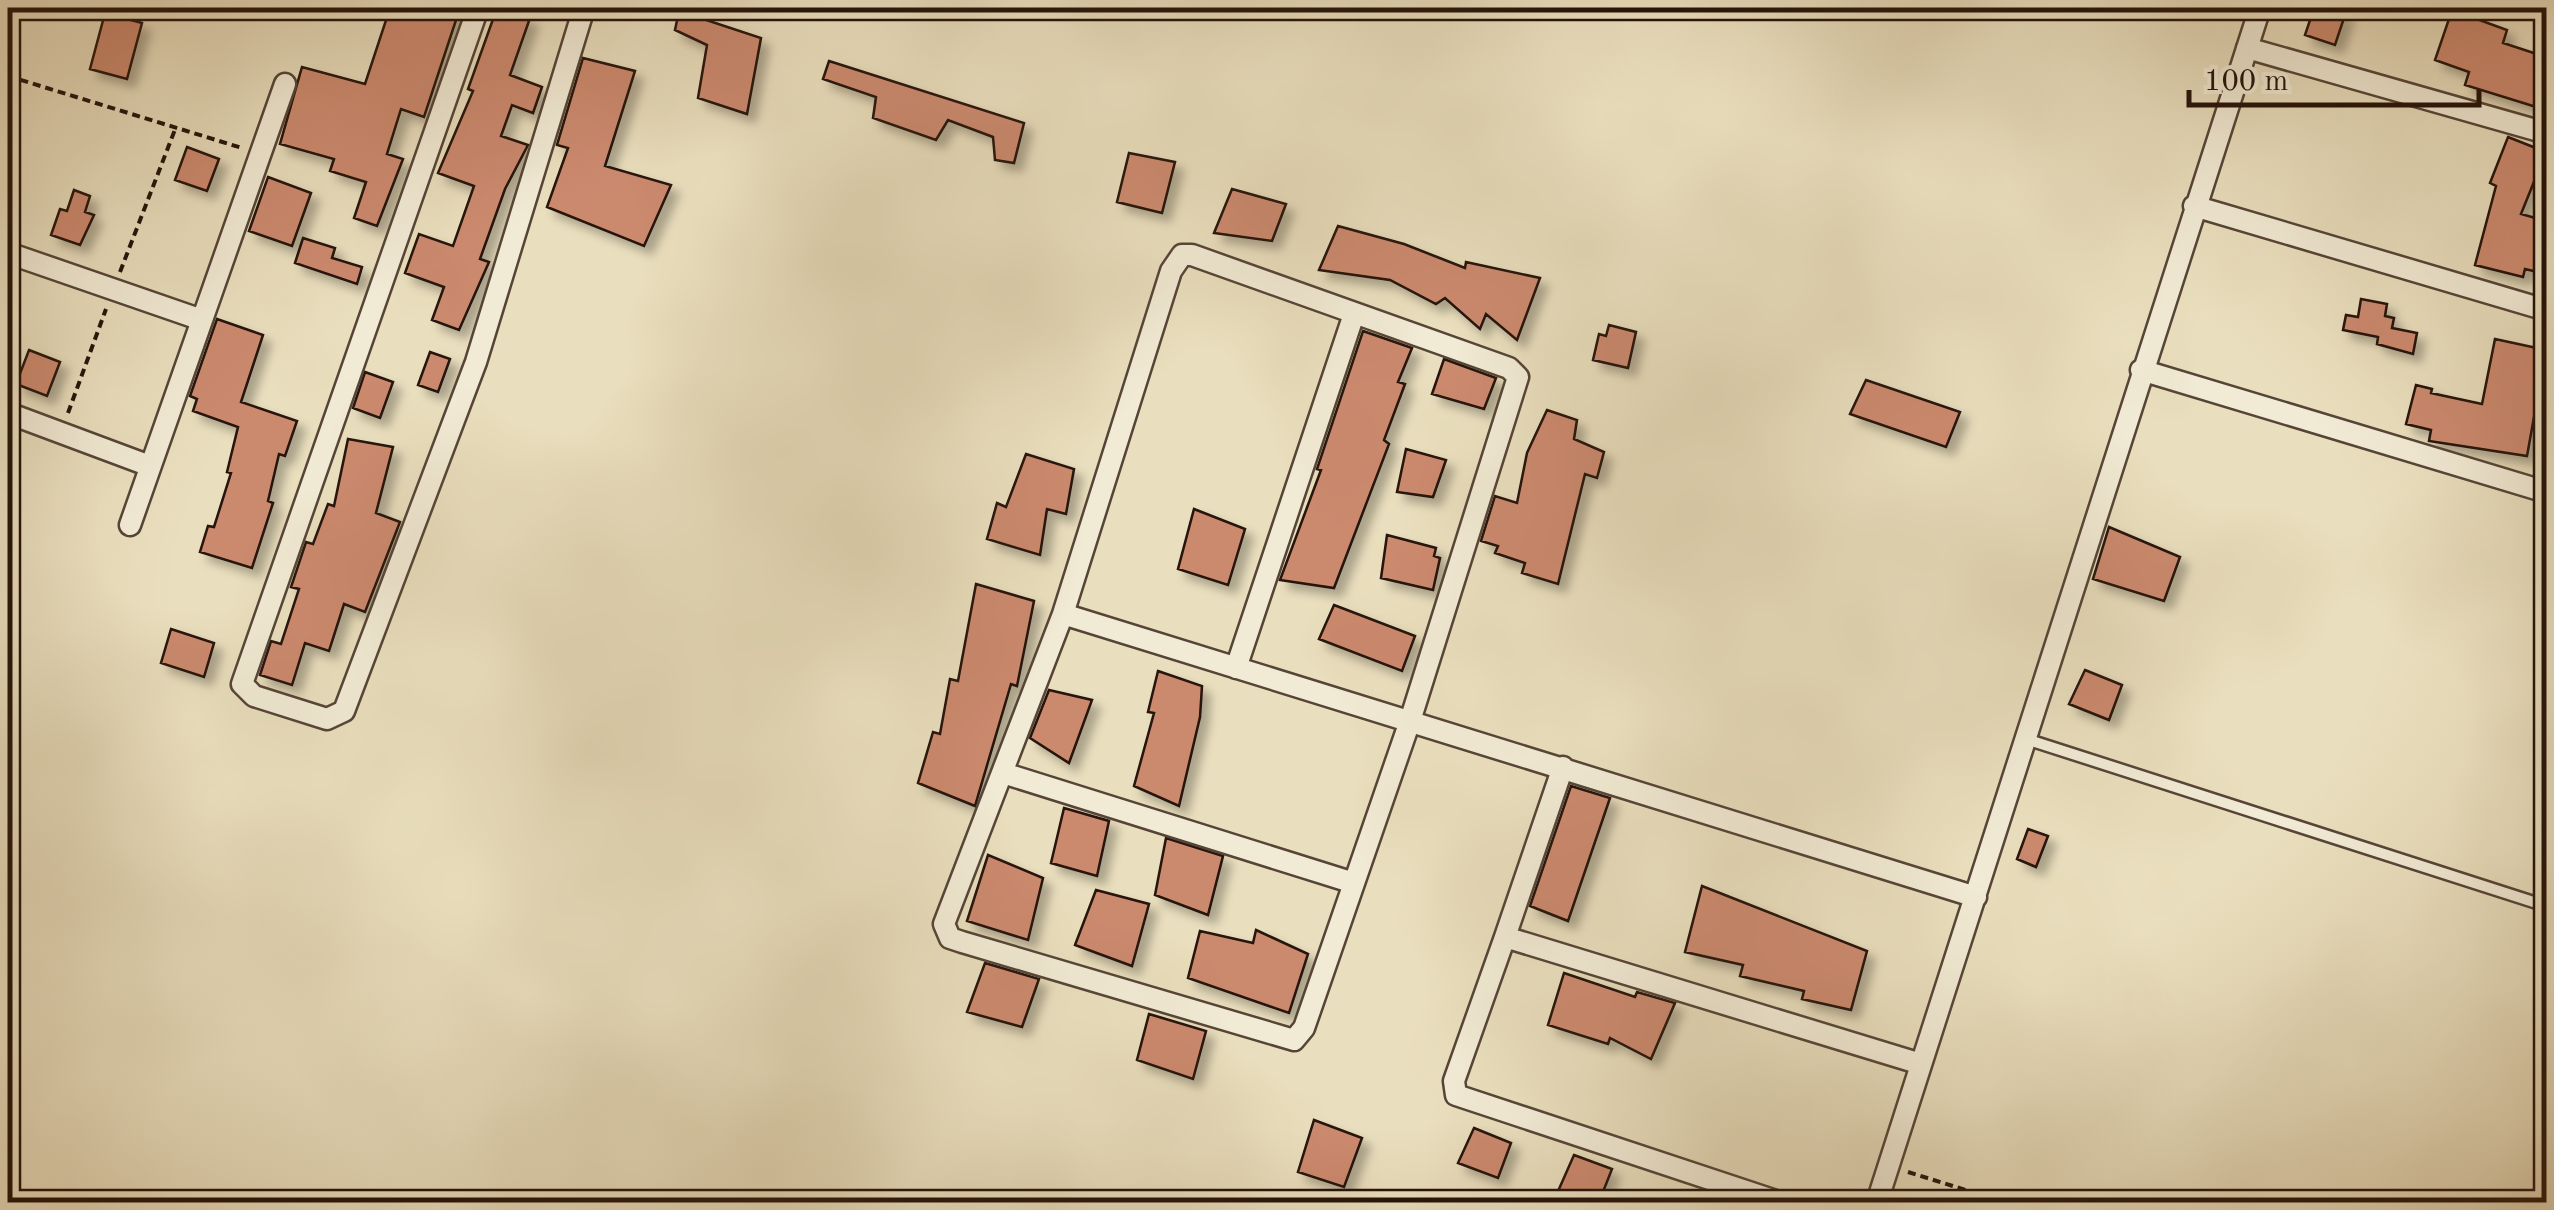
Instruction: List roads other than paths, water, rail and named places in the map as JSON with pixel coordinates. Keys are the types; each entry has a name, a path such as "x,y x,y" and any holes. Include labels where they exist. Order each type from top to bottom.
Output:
{"street":[{"path":"478,8 242,684 254,696 327,719 344,711 476,362 584,8"},
{"path":"1876,1202 2260,8"},
{"path":"2246,48 2546,133"},
{"path":"130,525 285,84"},
{"path":"2194,206 2546,310"},
{"path":"8,253 202,320"},
{"path":"1192,255 1354,314 1509,368 1518,377 1410,722 1304,1028 1294,1040 950,938 944,924 1062,614 1176,260 1192,255"},
{"path":"1236,668 1354,314"},
{"path":"2142,370 2546,492"},
{"path":"8,413 150,466"},
{"path":"1062,614 1976,897"},
{"path":"1563,767 1454,1081 1456,1095 1779,1202"},
{"path":"1003,773 1354,883"},
{"path":"1505,938 1920,1064"}],"lane":[{"path":"2025,739 2546,906"}]}
